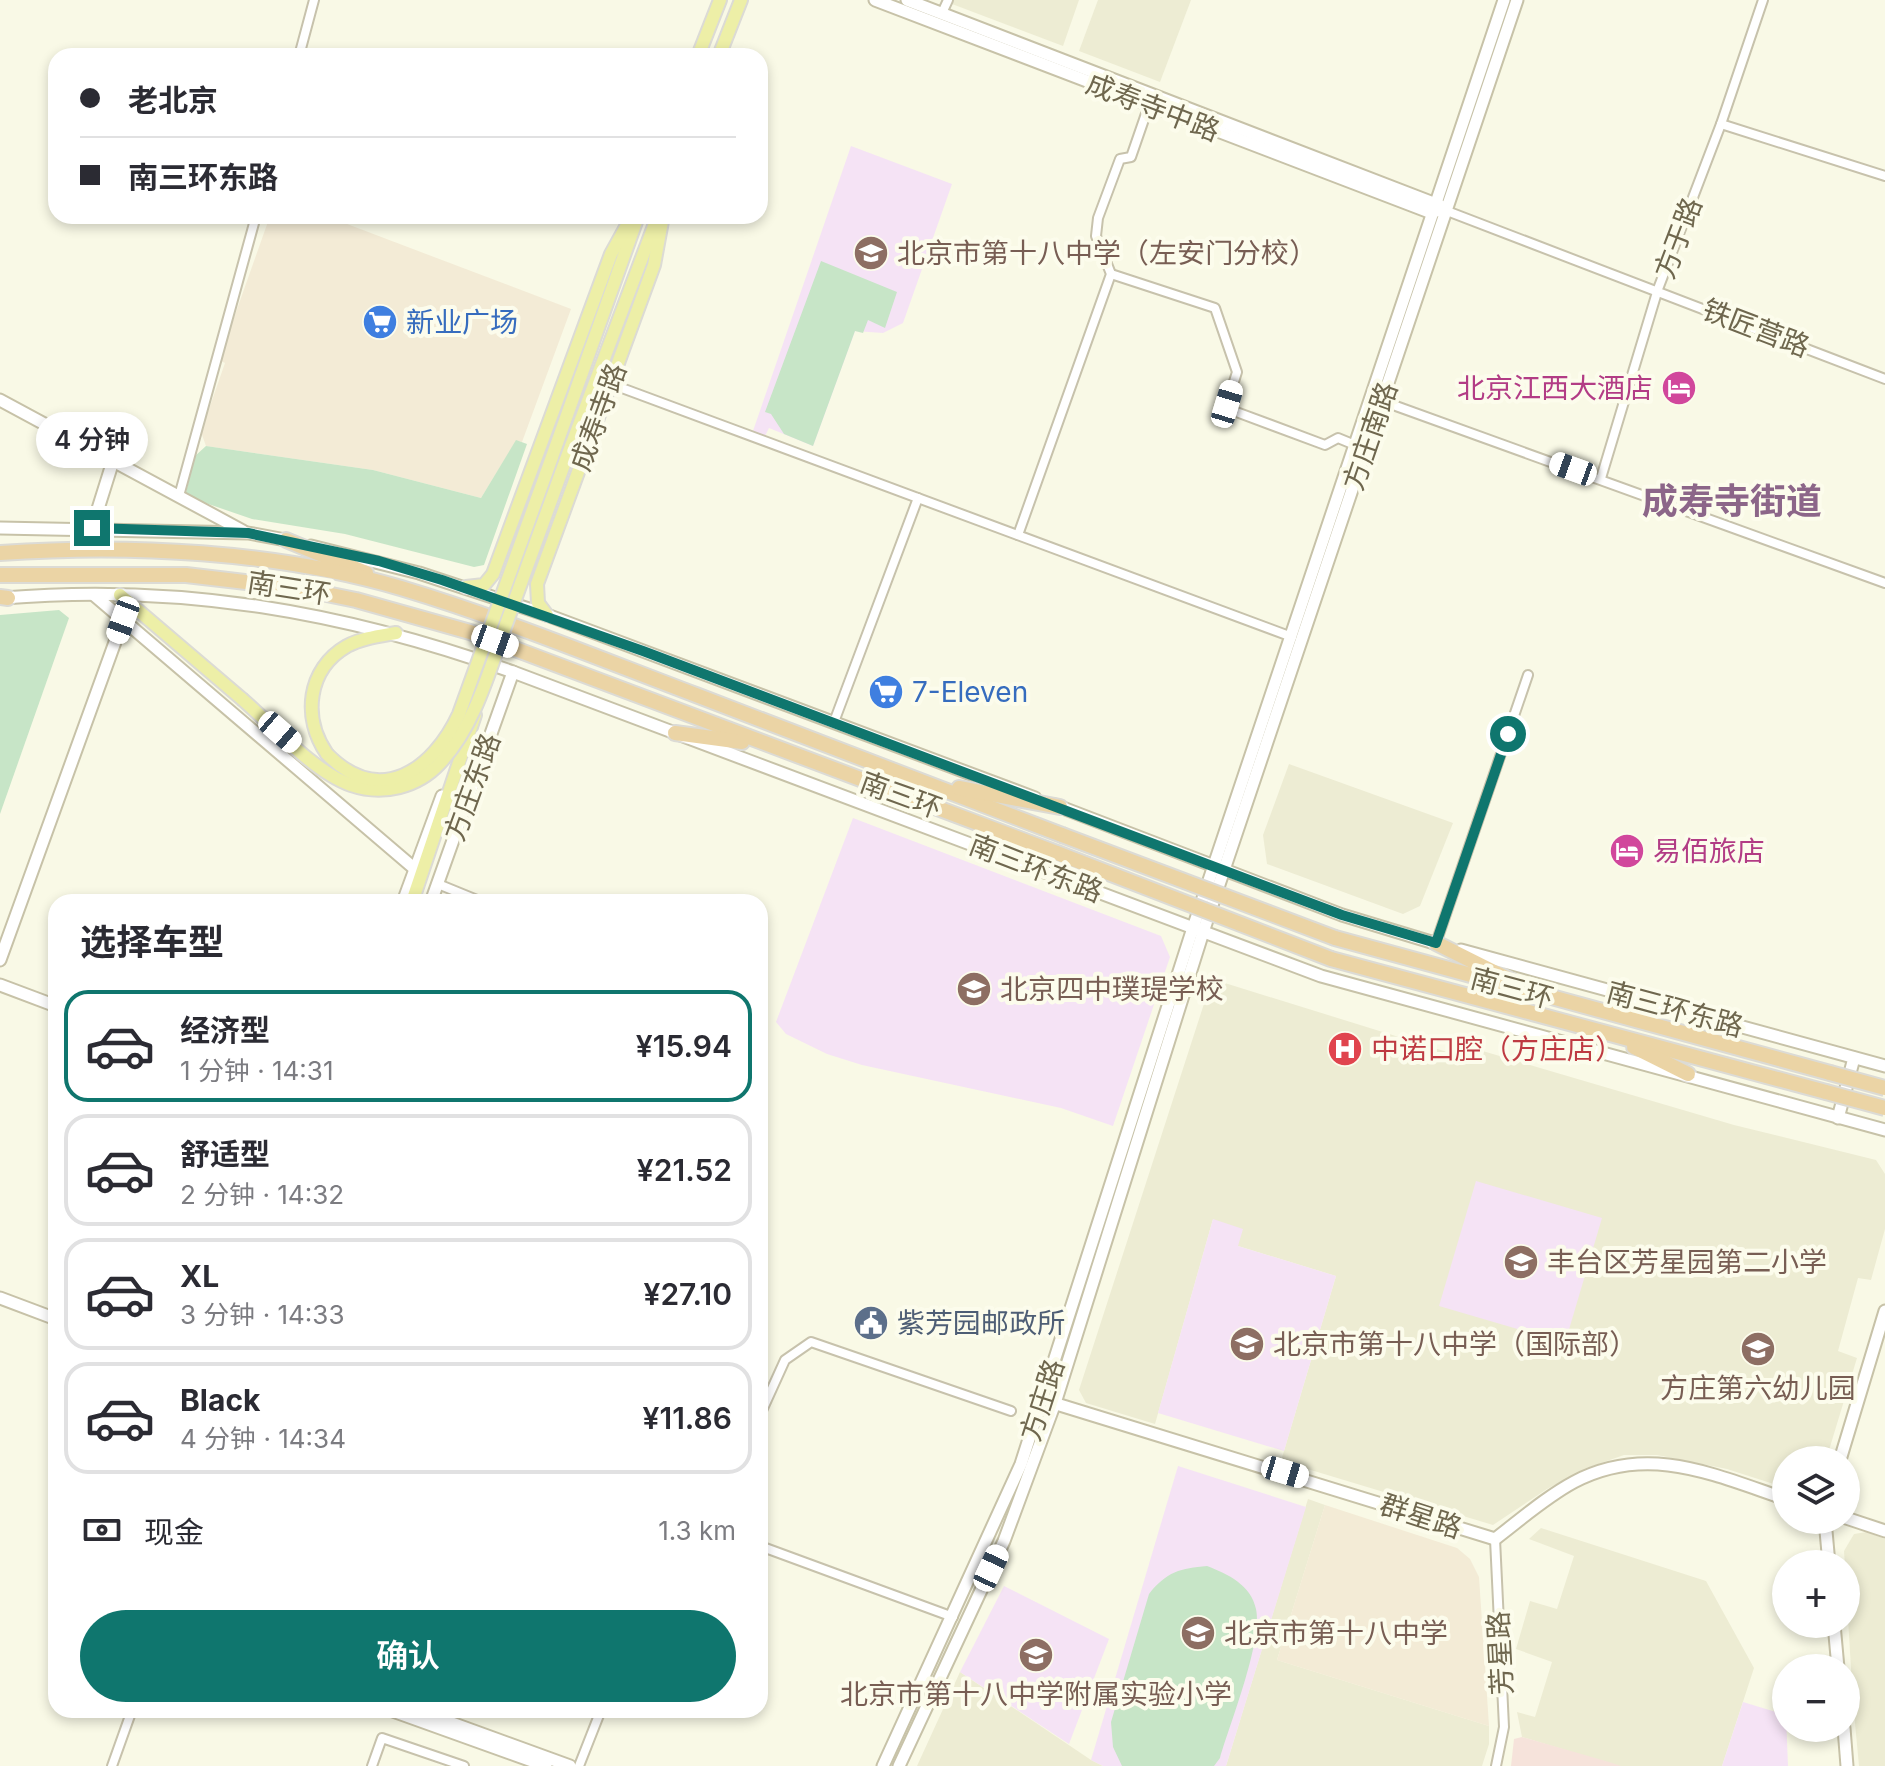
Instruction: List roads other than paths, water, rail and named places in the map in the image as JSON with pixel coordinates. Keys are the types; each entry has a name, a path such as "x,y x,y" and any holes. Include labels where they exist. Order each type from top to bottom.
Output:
{"highway":[{"path":"286,540 399,588"},
{"name":"南三环","path":"0,553 125,548 236,558 331,572 399,588 539,635 1335,938 1885,1088"},
{"name":"南三环","path":"0,575 186,575 297,588 356,600 470,632 1331,959 1885,1108"},
{"path":"675,733 768,746"},
{"path":"923,781 1060,807"},
{"path":"1436,943 1537,994"},
{"path":"1605,1033 1688,1074"}],"main road":[{"path":"701,48 720,0"},
{"path":"722,48 741,0"},
{"name":"成寿寺路","path":"466,587 484,585 493,574 611,254 628,224"},
{"path":"396,633 346,647 320,673 314,686 311,712 316,736 327,754 352,773 385,779 416,771 441,748 459,714 635,224"},
{"path":"415,894 458,772 480,698 565,462 658,224"},
{"name":"成寿寺路","path":"547,615 538,603 537,584 654,265 660,224"},
{"path":"528,480 530,496 542,506 558,505 570,495"},
{"path":"120,595 329,773 361,788 385,790 420,780 439,765 480,698"}],"street":[{"path":"301,48 314,0"},
{"name":"成寿寺中路","path":"875,0 1149,105 1447,211"},
{"name":"成寿寺中路","path":"907,0 1434,207"},
{"path":"942,13 948,0"},
{"name":"方庄南路","path":"1221,870 1292,637 1504,0"},
{"name":"方庄南路","path":"1221,870 1517,0"},
{"name":"方于路","path":"1601,478 1658,289 1721,124 1763,0"},
{"path":"1018,535 1111,274 1096,236 1098,218 1120,159 1131,157 1149,105"},
{"path":"1721,124 1885,176"},
{"name":"铁匠营路","path":"1447,211 1658,289 1885,379"},
{"path":"179,496 254,224"},
{"path":"1111,274 1215,308 1237,372 1227,404 1231,410 1325,445 1338,438 1355,445"},
{"path":"611,384 1292,637"},
{"path":"0,400 248,533"},
{"path":"1382,401 1885,583"},
{"path":"92,528 113,461"},
{"path":"834,722 918,498"},
{"name":"南三环东路","path":"0,528 248,533 466,587 834,722 1342,915 1885,1066"},
{"path":"94,594 415,869"},
{"name":"南三环东路","path":"3,598 94,594 237,602 330,617 396,633 513,672 1198,930 1372,992 1688,1074 1885,1130"},
{"path":"0,960 123,620"},
{"path":"406,894 490,664"},
{"name":"方庄东路","path":"434,894 513,672"},
{"path":"1436,943 1528,675"},
{"path":"1198,930 1221,870"},
{"path":"438,884 462,894"},
{"name":"方庄路","path":"883,1766 1021,1464 1198,930"},
{"name":"方庄路","path":"899,1766 1004,1541 1055,1403 1198,930"},
{"path":"0,985 48,1003"},
{"path":"1838,1118 1854,1058"},
{"path":"0,1298 48,1316"},
{"path":"1844,1446 1885,1311"},
{"path":"768,1397 785,1360 811,1342 1011,1411"},
{"name":"群星路","path":"1043,1399 1495,1539 1575,1482 1635,1463 1674,1463 1772,1494"},
{"path":"1860,1523 1885,1531"},
{"name":"芳星路","path":"1495,1539 1504,1727 1496,1766"},
{"path":"768,1549 953,1617"},
{"path":"112,1766 129,1718"},
{"path":"412,1718 546,1766"},
{"path":"438,1718 570,1766"},
{"path":"579,1766 598,1718"},
{"path":"372,1766 382,1738 464,1766"},
{"path":"1845,1742 1847,1766"}],"place":[{"name":"北京市第十八中学（左安门分校）","path":"871,253"},
{"name":"新业广场","path":"380,322"},
{"name":"北京江西大酒店","path":"1679,388"},
{"name":"7-Eleven","path":"886,692"},
{"name":"易佰旅店","path":"1627,851"},
{"name":"北京四中璞瑅学校","path":"974,989"},
{"name":"中诺口腔（方庄店）","path":"1345,1049"},
{"name":"丰台区芳星园第二小学","path":"1521,1262"},
{"name":"紫芳园邮政所","path":"871,1323"},
{"name":"北京市第十八中学（国际部）","path":"1247,1344"},
{"name":"方庄第六幼儿园","path":"1758,1349"},
{"name":"北京市第十八中学","path":"1198,1633"},
{"name":"北京市第十八中学附属实验小学","path":"1036,1655"}],"district":[{"name":"成寿寺街道","path":"1732,501"}]}
